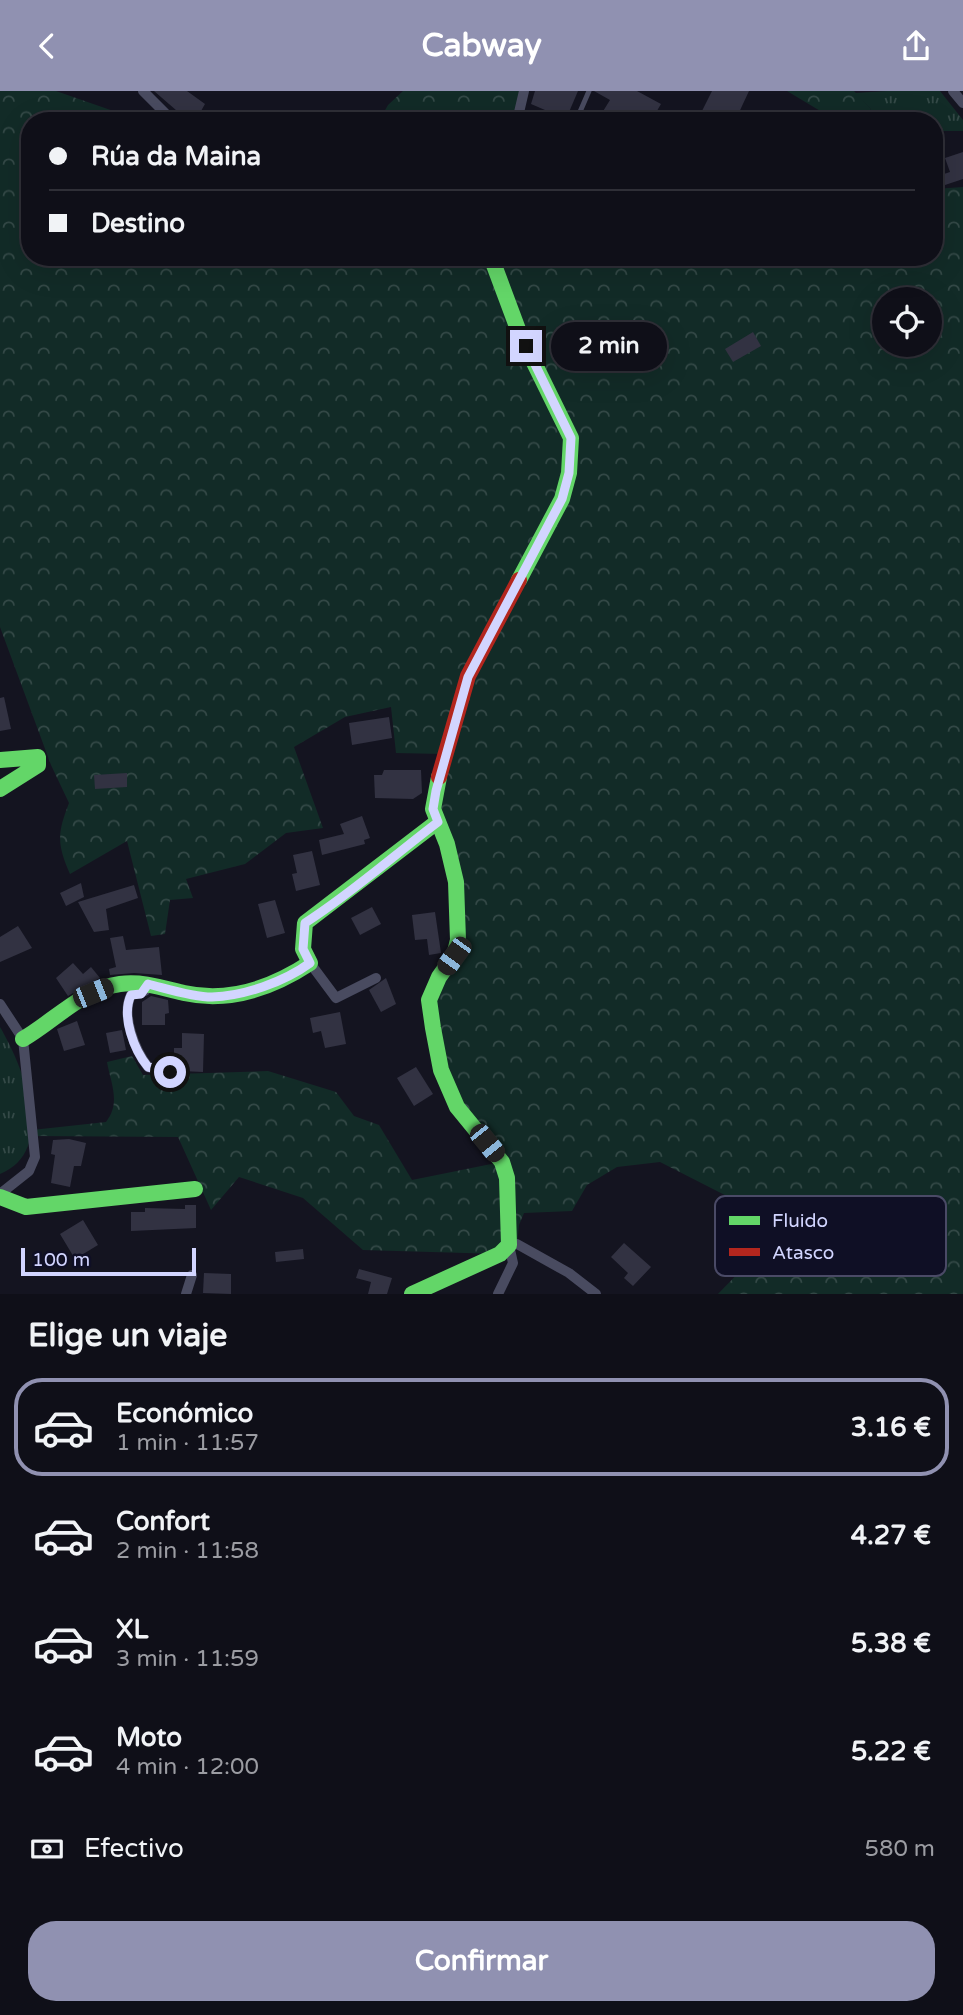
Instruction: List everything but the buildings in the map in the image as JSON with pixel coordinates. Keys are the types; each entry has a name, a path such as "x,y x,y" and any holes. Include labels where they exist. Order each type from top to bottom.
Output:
{"street":[{"path":"143,91 164,112"},
{"path":"519,112 524,91"},
{"path":"953,91 963,103"},
{"path":"494,266 519,332 571,438 569,473 562,499 468,677 433,809 447,844 456,883 458,940 454,956 439,977 429,1000 442,1070 457,1107 502,1162 507,1178 509,1245 513,1263 498,1294"},
{"path":"0,759 38,757 38,765 0,789"},
{"path":"376,978 336,998 303,949 305,923 351,894 395,854 438,822"},
{"path":"23,1039 46,1027 93,993 130,983 148,984 209,997 236,995 297,972 310,963"},
{"path":"148,984 145,991 131,995 128,1001 134,1041 148,1067 170,1072"},
{"path":"0,1004 23,1039 35,1157 29,1171 0,1196 26,1207 195,1189"},
{"path":"412,1294 500,1254 509,1245 517,1244 569,1273 596,1294"},
{"path":"186,1294 192,1275"}],"lane":[{"path":"580,112 589,91"}],"green space":[{"path":"0,91 56,91 116,112 21,112 21,266 943,266 943,188 963,187 963,1294 718,1294 735,1276 946,1276 946,1196 727,1196 660,1162 617,1167 587,1185 572,1211 524,1213 519,1225 517,1244 500,1254 363,1250 303,1198 239,1177 211,1210 178,1137 32,1136 32,1130 106,1122 111,1115 114,1100 107,1062 132,1056 143,1075 268,1071 336,1092 354,1116 379,1125 412,1180 501,1162 457,1107 429,1000 454,956 456,882 433,809 444,754 396,753 391,707 345,717 294,747 323,828 286,833 245,864 186,879 193,898 170,900 165,934 151,936 127,841 70,874 60,839 69,803 51,765 0,627"},
{"path":"403,91 524,91 519,112 384,112"},
{"path":"787,91 854,91 871,112 822,112"},
{"path":"940,91 963,120 963,131 943,131 943,112 871,112 855,93"},
{"path":"0,1027 18,1063 30,1107 32,1127 28,1147 18,1162 0,1174"}],"traffic: fast":[{"path":"494,266 519,332 571,438 569,473 562,499 519,580"},
{"path":"0,760 38,757 38,765 0,789"},
{"path":"412,1294 500,1254 509,1245 507,1178 502,1162 457,1107 441,1070 433,1028 429,1000 439,977 454,956 458,940 456,882 447,844 433,809 439,777"},
{"path":"23,1039 81,999 106,987 136,983 201,996 217,996 250,991 281,980 310,963 303,949 305,923 437,822"},
{"path":"0,1197 26,1207 195,1189"}],"traffic: jam":[{"path":"439,777 468,676 519,580"}],"route":[{"path":"170,1072 148,1067 136,1050 128,1011 131,995 141,994 148,984 209,997 236,995 297,972 310,963 303,949 305,923 351,894 395,854 438,822 433,809 436,791 444,754 468,677 562,499 569,473 571,438 526,346"}]}
